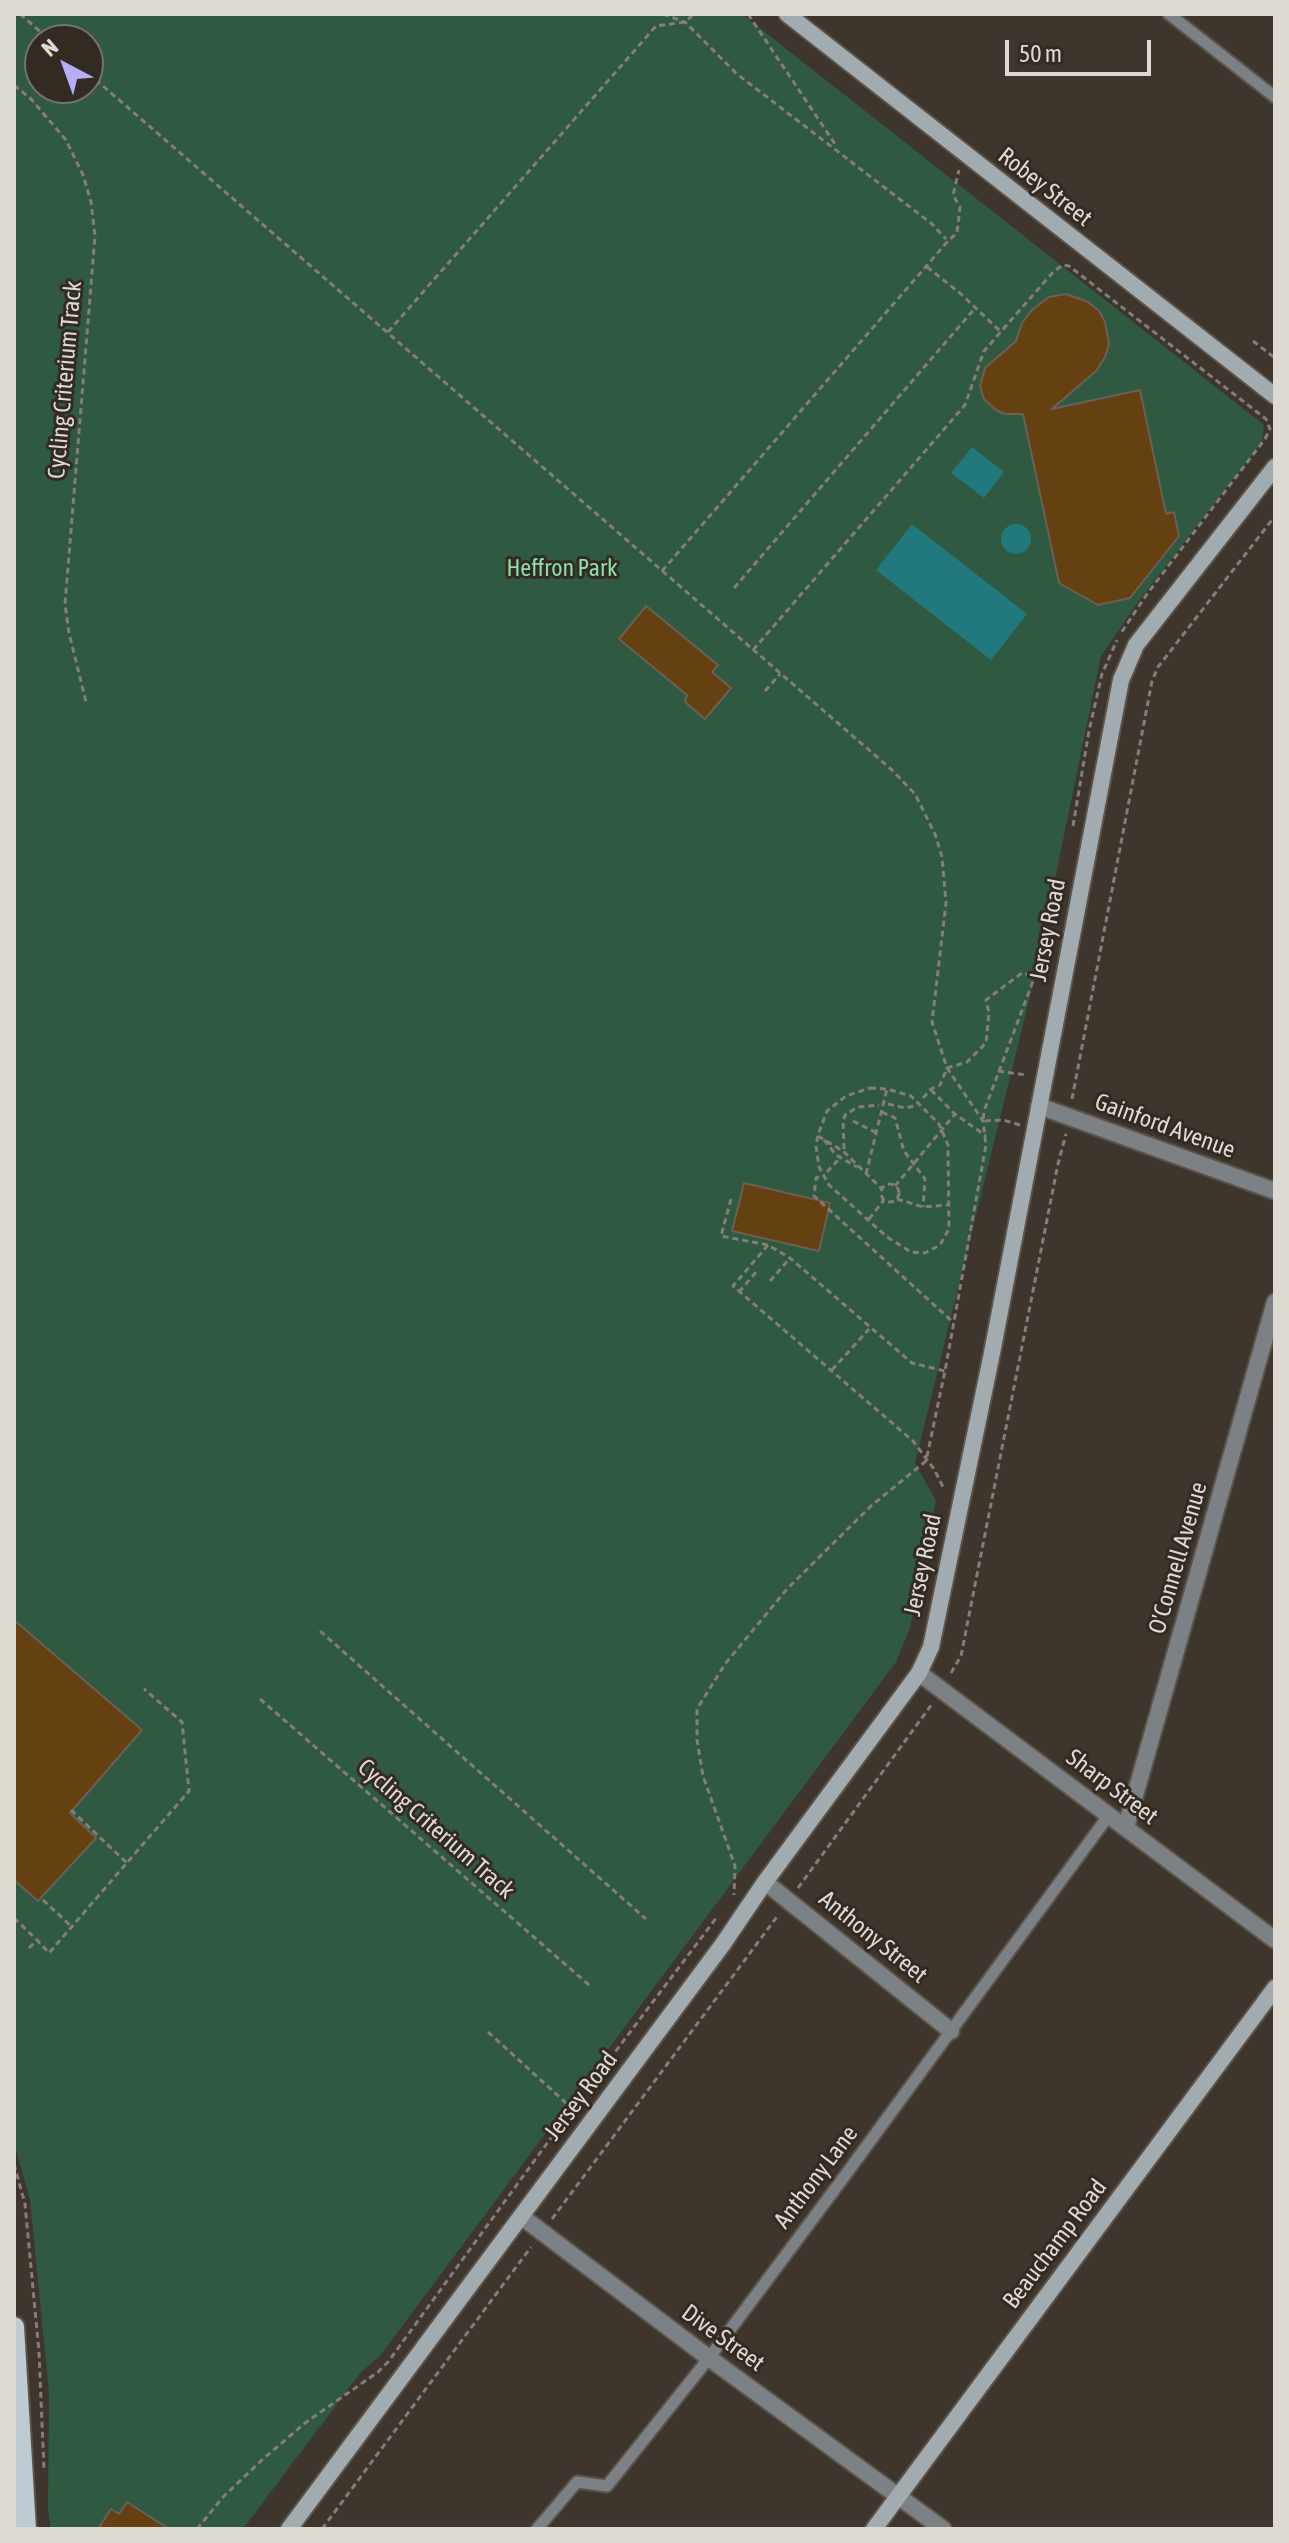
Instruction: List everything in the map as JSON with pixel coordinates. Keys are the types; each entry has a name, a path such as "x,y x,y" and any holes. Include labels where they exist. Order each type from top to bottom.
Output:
{"main road":[{"path":"14,2327 26,2529"}],"street":[{"name":"Robey Street","path":"787,14 1275,396"},
{"name":"Jersey Road","path":"289,2529 723,1944 919,1673 931,1647 992,1353 1121,680 1136,645 1275,467"},
{"name":"Gainford Avenue","path":"1039,1106 1275,1191"},
{"name":"O'Connell Avenue","path":"1126,1827 1275,1302"},
{"name":"Sharp Street","path":"919,1673 1275,1940"},
{"name":"Anthony Street","path":"765,1882 951,2031"},
{"name":"Beauchamp Road","path":"874,2529 1275,1988"},
{"name":"Dive Street","path":"522,2217 943,2529"}],"lane":[{"path":"1169,14 1275,97"},
{"name":"Anthony Lane","path":"537,2529 577,2482 607,2486 709,2358 1109,1815"}],"path":[{"path":"663,14 685,22 737,74 932,224 948,241"},
{"path":"388,332 656,26 685,22 694,14"},
{"path":"748,14 840,152"},
{"name":"Cycling Criterium Track","path":"14,85 31,99 66,140 83,175 91,202 95,236 65,604 86,702"},
{"path":"104,87 903,780 924,808 935,834 942,857 946,903 932,1022 947,1068 983,1121 986,1155 926,1461 871,1506 787,1589 725,1664 697,1709 697,1740 703,1776 735,1866 734,1896 743,1884"},
{"path":"662,571 957,233 961,219 960,207 953,195 955,177 966,156"},
{"path":"753,650 965,405 984,351 1054,271 1063,265 1069,266 1266,419 1270,429"},
{"path":"927,267 1000,331"},
{"path":"734,588 976,307"},
{"path":"1253,341 1275,358"},
{"name":"Jersey Road","path":"322,2529 924,1718 961,1656 1058,1164 1070,1117 1152,681 1158,667 1275,516"},
{"path":"765,691 780,674"},
{"path":"947,1068 967,1062 986,1043 989,1013 986,1000 1022,973 1035,976"},
{"path":"923,1098 940,1085 947,1068"},
{"path":"866,1174 887,1089"},
{"path":"887,1089 911,1096 942,1129 950,1156 947,1205 950,1217 946,1237 940,1245 925,1253 911,1252 868,1220 836,1192 822,1175 817,1159 818,1135 827,1111 836,1102 859,1091 887,1089"},
{"path":"931,1089 955,1114 986,1136"},
{"path":"888,1104 905,1108 915,1106"},
{"path":"844,1149 847,1139 843,1120 846,1114 858,1107 879,1105"},
{"path":"882,1112 895,1118 900,1142 925,1179 923,1207"},
{"path":"895,1186 955,1114"},
{"path":"983,1121 1003,1120 1035,1130"},
{"path":"853,1121 877,1133"},
{"path":"818,1135 836,1155 857,1167 882,1189"},
{"path":"827,1172 839,1159"},
{"path":"819,1177 816,1178 814,1196 954,1323"},
{"path":"897,1199 899,1190 895,1186 887,1185 882,1189 881,1196 889,1202 897,1199 923,1207 947,1205"},
{"path":"731,1199 721,1236 768,1245 790,1258 912,1363 945,1371"},
{"path":"868,1220 884,1200"},
{"path":"768,1245 733,1286 913,1441 943,1484 945,1498"},
{"path":"770,1281 790,1258"},
{"path":"739,1292 757,1271"},
{"path":"832,1370 870,1328"},
{"path":"320,1631 646,1919"},
{"path":"14,1918 49,1953 189,1791 182,1722 144,1689"},
{"name":"Cycling Criterium Track","path":"260,1699 589,1985"},
{"path":"71,1810 127,1863"},
{"path":"43,1900 72,1927"},
{"path":"197,2529 223,2497 262,2460 305,2423 388,2362 572,2109 724,1909"},
{"path":"29,1948 37,1940"},
{"path":"488,2032 572,2109"}],"green space":[{"name":"Heffron Park","path":"14,14 742,14 1264,425 1262,442 1138,602 1101,656 1035,976 915,1463 936,1501 910,1628 896,1662 380,2356 361,2372 243,2529 51,2529 48,2509 49,2393 30,2200 14,2143"}],"water":[{"path":"972,447 1004,472 984,498 951,473"},
{"path":"912,524 1027,614 991,660 876,570"},
{"path":"1016,524 1027,528 1031,539 1027,550 1016,554 1005,550 1001,539 1005,528"}],"building":[{"path":"1066,294 1088,302 1099,311 1105,322 1109,344 1096,371 1052,409 1140,390 1166,514 1174,512 1179,536 1130,598 1098,605 1059,583 1023,414 1005,414 996,410 984,399 980,386 985,368 1016,341 1022,323 1032,310 1049,297"},
{"path":"646,606 718,665 712,672 731,688 705,719 685,702 687,695 619,639"},
{"path":"744,1183 830,1203 819,1251 732,1231"},
{"path":"14,1620 142,1730 70,1813 96,1838 38,1901 14,1880"},
{"path":"127,2502 169,2529 98,2529 111,2509 119,2514"}]}
